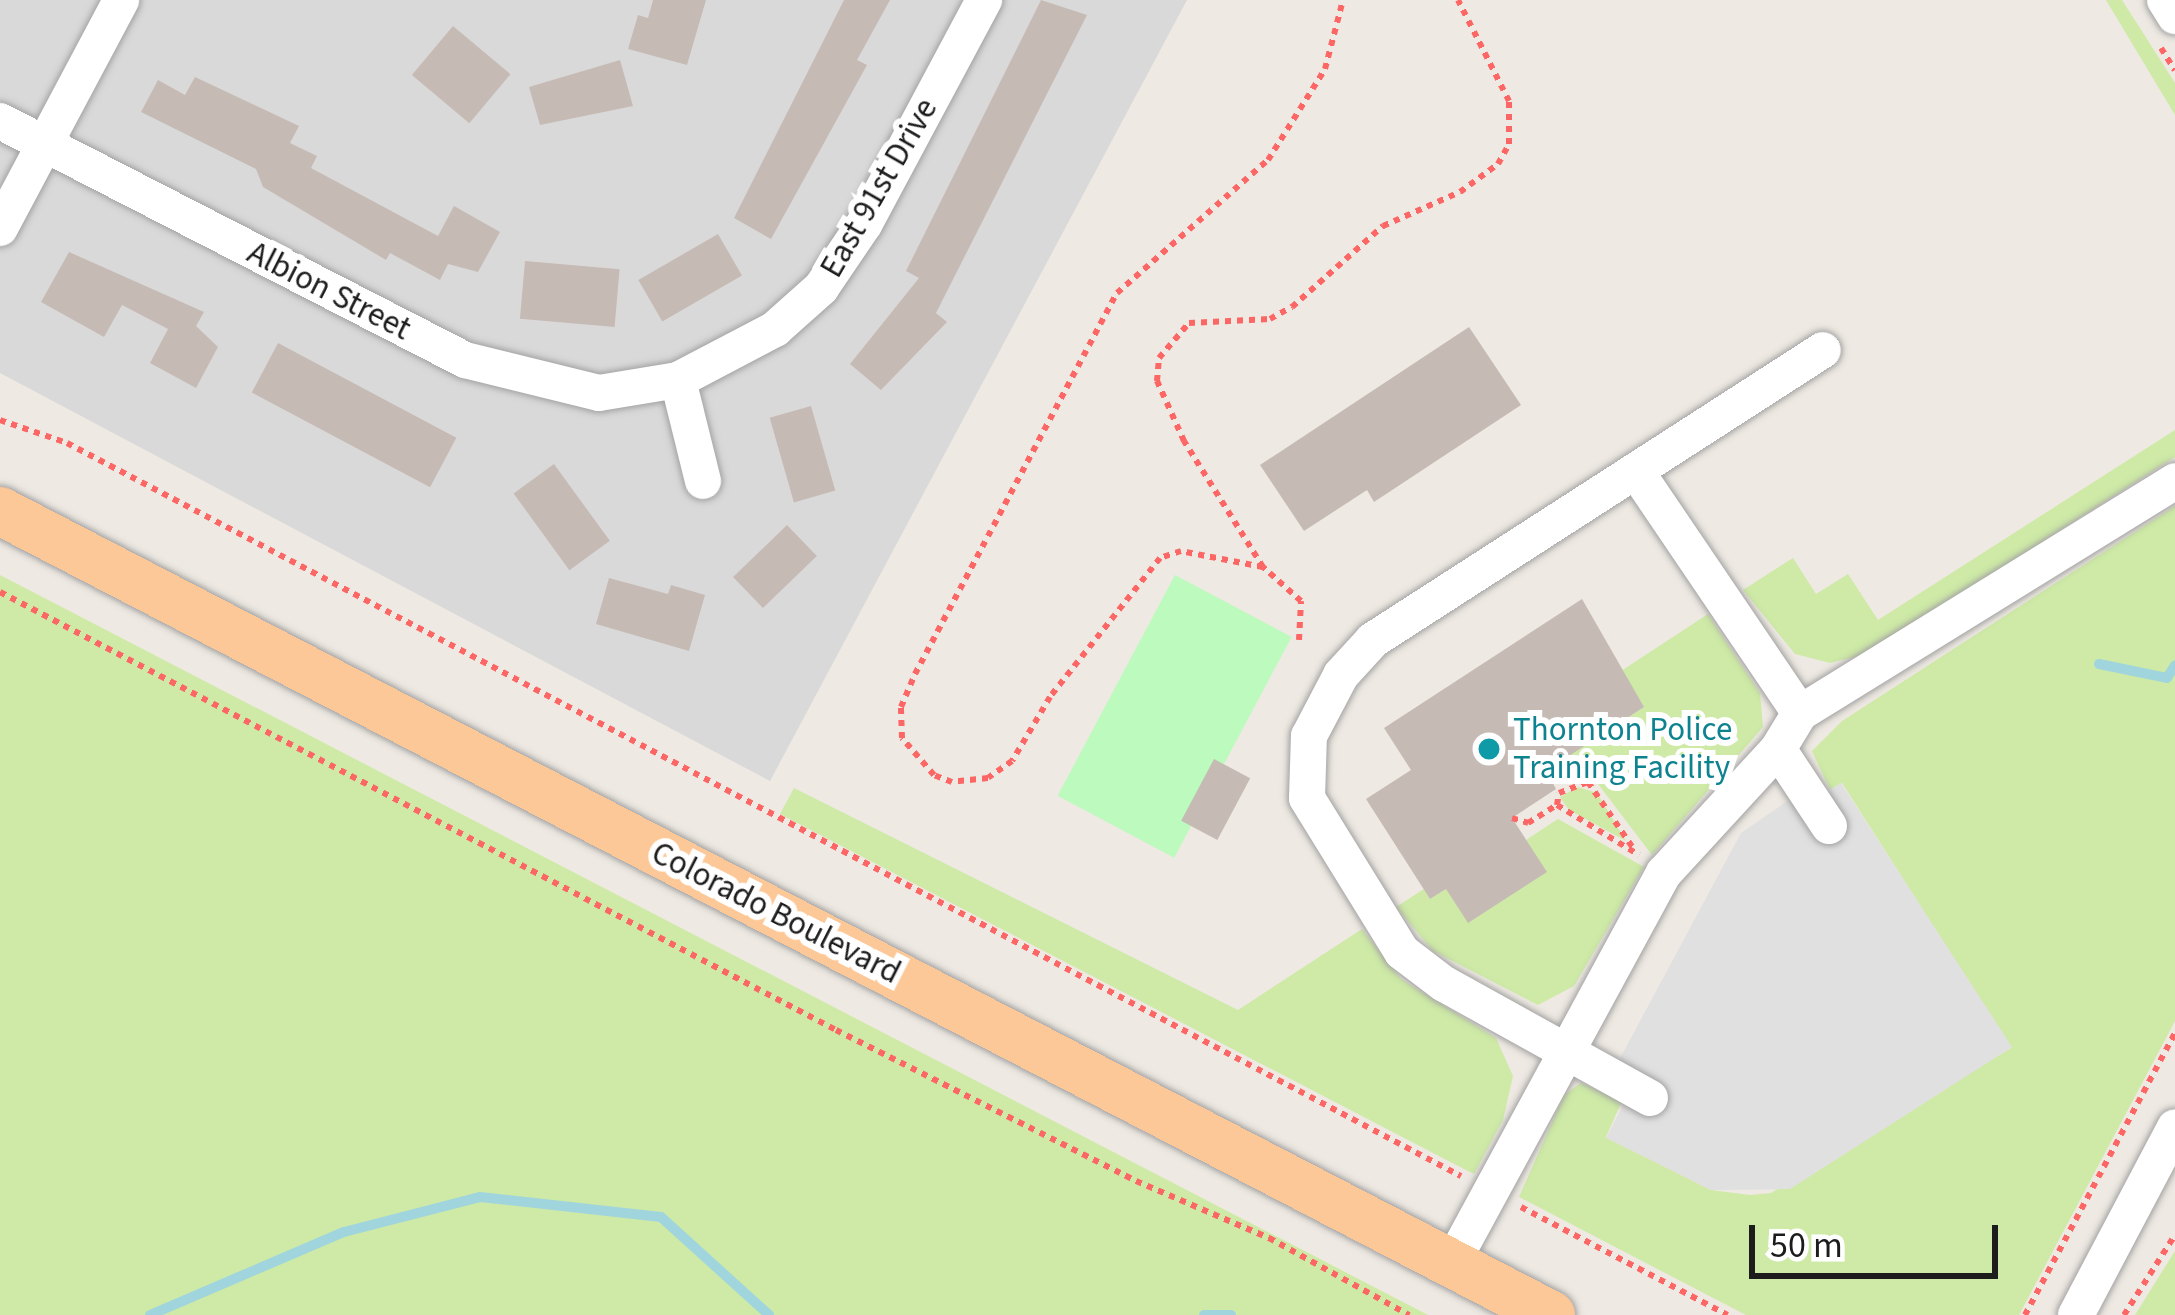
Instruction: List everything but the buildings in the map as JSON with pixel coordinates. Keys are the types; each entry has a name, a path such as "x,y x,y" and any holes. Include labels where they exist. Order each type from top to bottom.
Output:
{"main road":[{"name":"Colorado Boulevard","path":"0,511 1551,1315"}],"street":[{"path":"0,228 122,0"},
{"name":"East 91st Drive","path":"678,380 775,329 820,288 865,223 983,0"},
{"path":"2165,0 2175,16"},
{"name":"Albion Street","path":"0,121 505,376 599,393 678,380"},
{"path":"1650,1097 1561,1051 1402,952 1316,818 1305,760 1330,693 1373,640 1823,350"},
{"path":"678,380 703,481"},
{"path":"1636,471 1801,713"},
{"path":"1452,1264 1561,1051 1664,873 1778,749 1801,713 2175,481"},
{"path":"1778,749 1829,826"},
{"path":"2076,1315 2175,1126"}],"path":[{"path":"1263,567 1181,551 1160,557 1050,697 1012,761 988,778 952,782 934,775 902,738 902,707 915,674 1117,293 1268,160 1325,69 1343,0"},
{"path":"1299,640 1301,602 1263,567 1165,406 1159,358 1189,323 1270,320 1292,308 1383,226 1460,192 1498,164 1509,144 1509,101 1457,0"},
{"path":"0,420 67,443 1466,1178"},
{"path":"0,592 874,1049 1269,1238 1409,1315"},
{"path":"1512,818 1528,823 1557,805 1569,786 1594,785 1637,854"},
{"path":"1557,805 1647,861"},
{"path":"2024,1315 2175,1033"},
{"path":"1529,1211 1728,1315"},
{"path":"2124,1315 2175,1235"}],"shaded area":[{"path":"0,0 1187,0 770,781 0,373"},
{"path":"1841,783 2012,1047 1790,1189 1711,1190 1606,1138 1623,1105 1603,1090 1741,833 1792,798 1800,808"}],"green space":[{"path":"2106,0 2122,0 2175,83 2175,115"},
{"path":"2175,430 2175,457 1866,654 1830,663 1795,654 1743,590 1793,558 1816,594 1848,574 1878,620"},
{"path":"2175,506 2175,1021 2019,1315 1746,1315 1519,1197 1564,1095 1581,1083 1622,1101 1606,1137 1711,1190 1750,1195 1771,1193 2011,1048 1842,783 1830,790 1812,751 1842,721"},
{"path":"0,575 1428,1315 0,1315"},
{"path":"1175,575 1292,637 1174,858 1058,796"},
{"path":"1708,614 1760,693 1763,727 1652,855 1595,780 1569,781 1565,774 1552,781 1545,771 1644,707 1621,671"},
{"path":"1578,787 1597,793 1626,841 1569,810 1560,797"},
{"path":"794,788 1238,1010 1362,929 1401,979 1496,1038 1513,1076 1503,1120 1474,1174 780,814"},
{"path":"1558,819 1644,867 1574,986 1538,1005 1433,951 1396,907 1424,889 1430,899 1446,889 1546,871 1526,840"},
{"path":"2175,1251 2175,1315 2135,1315"}],"waterway":[{"path":"2099,664 2167,678 2175,665"},
{"path":"150,1315 344,1232 480,1197 661,1217 769,1315"},
{"path":"1204,1315 1231,1315"}],"place":[{"name":"Thornton Police Training Facility","path":"1489,749"}]}
